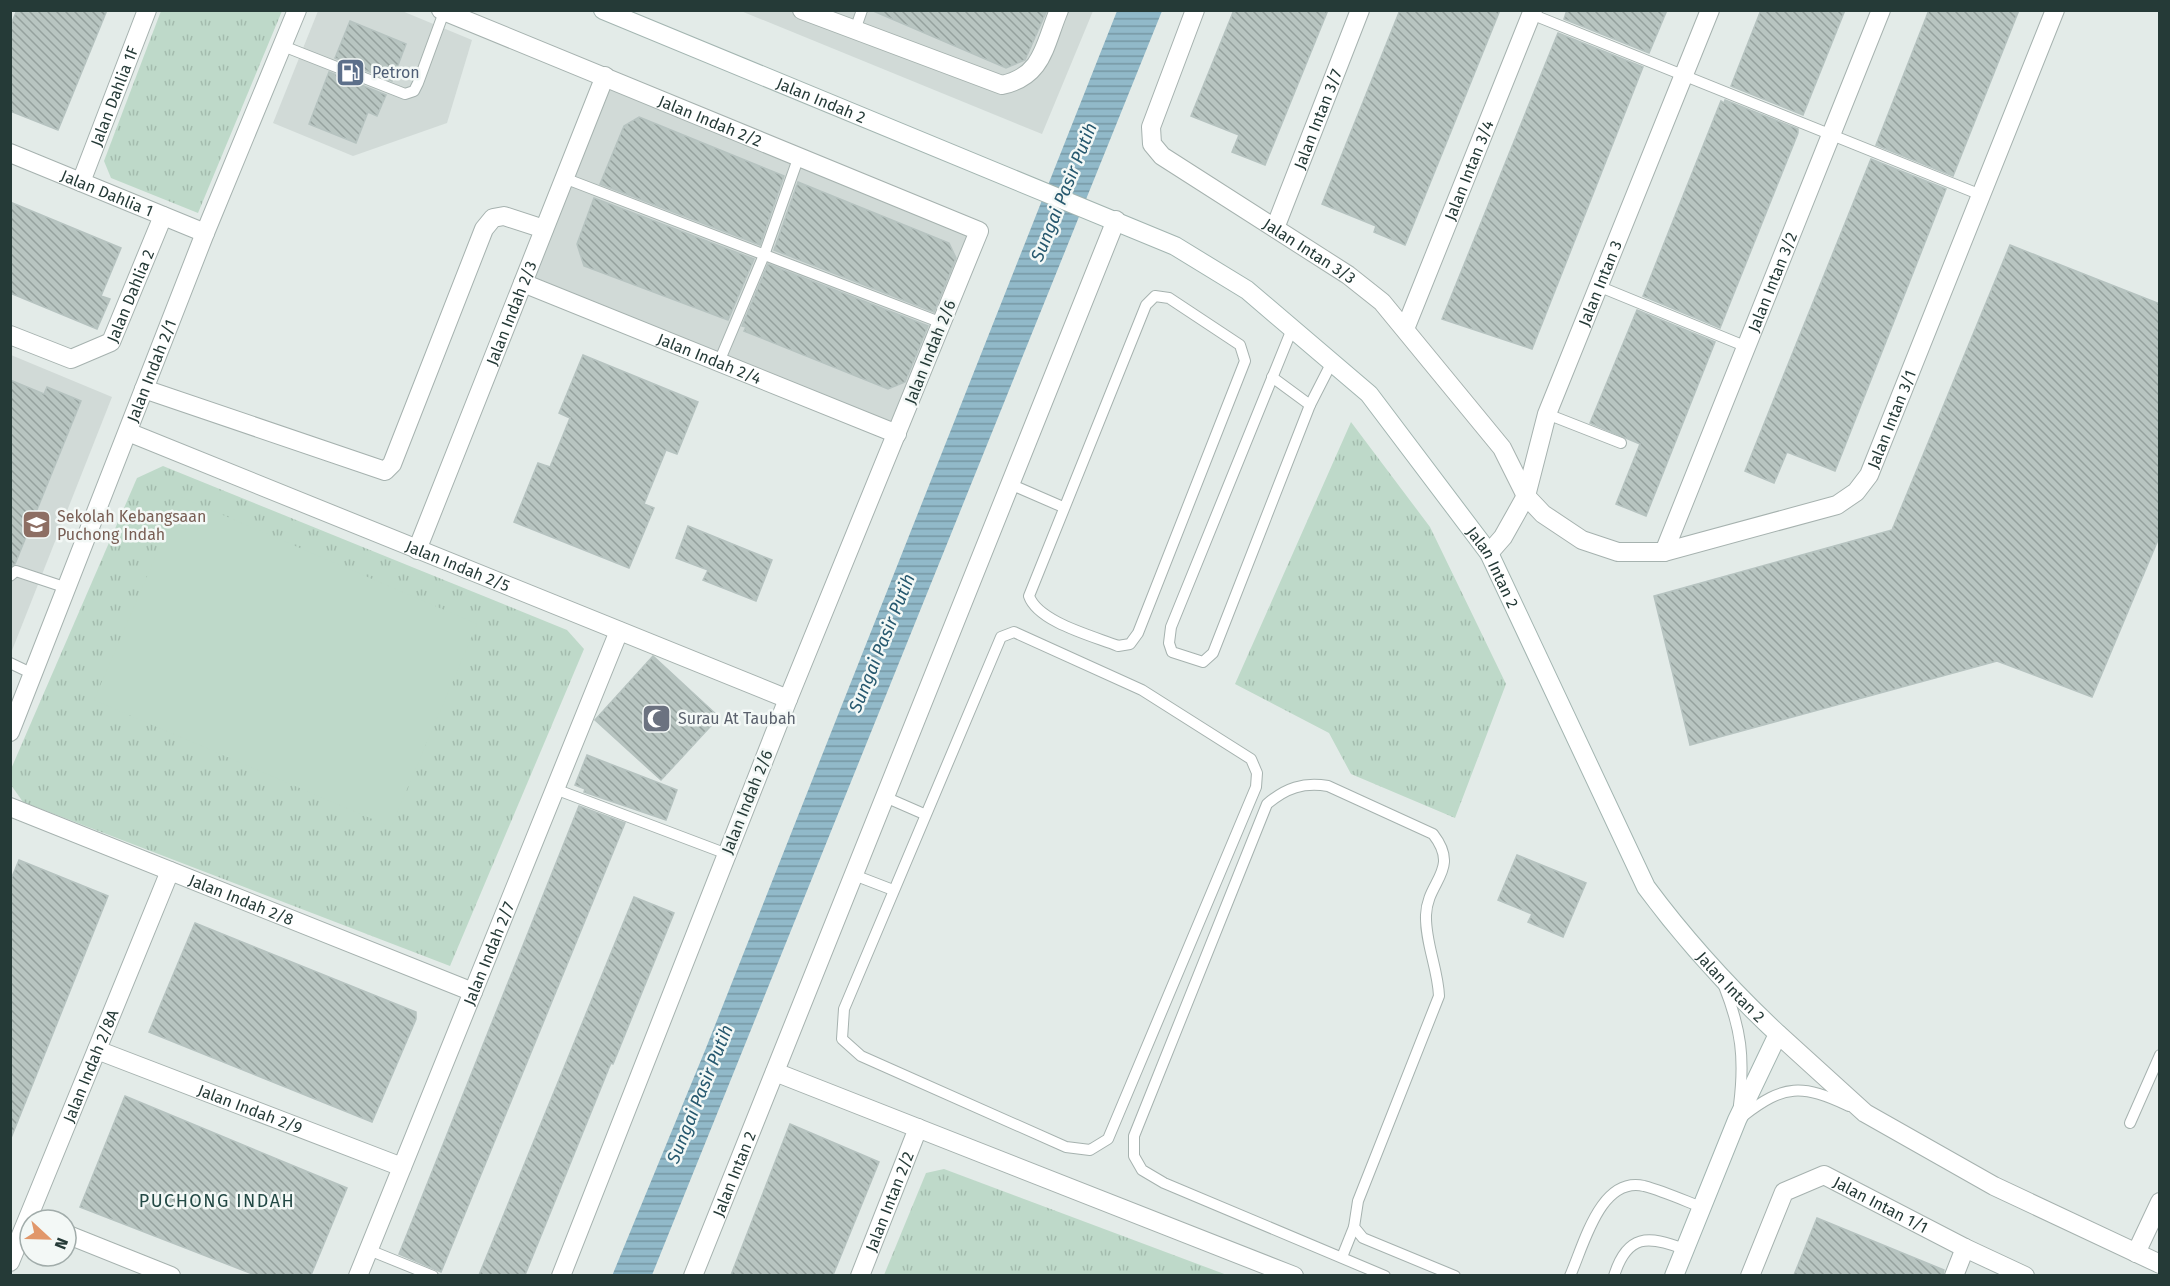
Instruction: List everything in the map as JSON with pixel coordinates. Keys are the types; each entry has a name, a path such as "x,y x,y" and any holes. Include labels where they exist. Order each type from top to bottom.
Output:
{"street":[{"name":"Jalan Dahlia 1F","path":"81,182 147,10"},
{"name":"Jalan Indah 2/1","path":"10,732 205,233 297,10"},
{"name":"Jalan Indah 2","path":"603,10 1089,210"},
{"path":"802,10 1002,85 1020,81 1035,68 1059,10"},
{"name":"Jalan Intan 3/3","path":"1195,10 1151,127 1152,144 1162,156 1348,275 1382,302 1502,448 1526,496"},
{"name":"Jalan Intan 3/7","path":"1275,228 1360,10"},
{"name":"Jalan Intan 3","path":"1489,553 1503,537 1526,496 1547,414 1710,10"},
{"name":"Jalan Intan 3/2","path":"1664,552 1881,10"},
{"name":"Jalan Intan 3/1","path":"1526,496 1543,514 1582,540 1618,552 1664,552 1837,505 1856,492 1869,475 2055,10"},
{"name":"Jalan Indah 2/2","path":"442,11 979,231"},
{"name":"Jalan Intan 3/4","path":"1405,329 1532,12"},
{"name":"Jalan Indah 2/3","path":"417,550 605,76"},
{"name":"Jalan Dahlia 1","path":"10,153 205,233"},
{"name":"Jalan Intan 2","path":"1089,210 1175,246 1247,290 1369,394 1489,553 1646,887 1679,932 1722,981 1865,1113 1994,1186 2160,1264"},
{"name":"Jalan Dahlia 2","path":"10,335 71,360 111,342 163,216"},
{"path":"144,389 377,471 385,471 392,464 484,229 493,218 504,216 544,230"},
{"name":"Jalan Intan 2","path":"693,1275 1116,220"},
{"name":"Jalan Indah 2/6","path":"561,1275 788,699 979,231"},
{"name":"Jalan Indah 2/4","path":"523,283 897,434"},
{"name":"Jalan Indah 2/5","path":"128,432 788,699"},
{"name":"Jalan Indah 2/7","path":"358,1275 619,631"},
{"name":"Jalan Indah 2/8","path":"10,807 473,992"},
{"name":"Jalan Indah 2/8A","path":"34,1208 170,871"},
{"name":"Jalan Intan 2","path":"1674,1275 1737,1120 1778,1034"},
{"name":"Jalan Indah 2/9","path":"97,1050 402,1167"},
{"path":"775,1072 918,1128 1255,1268 1294,1275"},
{"name":"Jalan Intan 2/2","path":"860,1275 918,1128"},
{"name":"Jalan Intan 1/1","path":"1750,1275 1784,1192 1824,1175 1965,1248 2025,1275"},
{"path":"2136,1253 2160,1202"},
{"path":"78,1239 171,1275"},
{"name":"Jalan Indah 2/8A","path":"10,1262 18,1245"},
{"path":"1954,1275 1965,1248"}],"lane":[{"path":"855,30 862,10"},
{"path":"283,46 405,94 414,91 418,83 442,11"},
{"path":"1532,12 1831,136 1981,195"},
{"path":"719,362 764,255 800,156"},
{"path":"564,178 942,323"},
{"path":"1598,286 1747,347"},
{"path":"1155,296 1169,298 1240,345 1245,361 1138,633 1130,644 1118,645 1046,617 1033,607 1029,597 1063,507 1146,305 1155,296"},
{"path":"1292,329 1171,627 1169,644 1172,652 1203,662 1213,653 1310,405 1332,362"},
{"path":"1272,377 1310,405"},
{"path":"1547,414 1621,443"},
{"path":"1010,484 1063,507"},
{"path":"10,576 16,571 67,588"},
{"path":"1014,632 1142,690 1251,759 1257,773 1257,788 1108,1139 1090,1150 1066,1148 861,1056 842,1039 844,1009 924,814 1001,637 1014,632"},
{"path":"10,663 33,674"},
{"path":"1342,1257 1354,1227 1353,1217 1367,1174 1439,996 1439,976 1426,928 1426,911 1441,879 1445,861 1443,846 1433,834 1328,786 1309,783 1280,793 1267,804 1157,1073 1134,1136 1134,1156 1142,1170 1164,1183 1385,1275"},
{"path":"555,789 727,854"},
{"path":"885,797 924,814"},
{"path":"854,875 893,890"},
{"path":"1722,981 1739,1029 1743,1050 1737,1120"},
{"path":"2130,1123 2160,1055"},
{"path":"1737,1120 1767,1098 1787,1091 1817,1091 1865,1113"},
{"path":"1570,1275 1599,1209 1613,1191 1628,1186 1642,1185 1701,1207"},
{"path":"1354,1227 1363,1238 1378,1246 1455,1275"},
{"path":"1614,1275 1629,1246 1641,1240 1660,1240 1684,1249"},
{"path":"369,1250 433,1275"}],"shaded area":[{"path":"318,11 402,11 472,40 447,123 353,156 273,123"},
{"path":"741,11 1093,11 1042,134"},
{"path":"609,86 971,236 894,424 533,278"},
{"name":"Sekolah Kebangsaan Puchong Indah","path":"11,355 112,397 11,653"}],"green space":[{"path":"161,11 282,11 198,213 111,178 104,161"},
{"path":"1351,422 1430,527 1506,684 1455,818 1351,774 1329,733 1235,684"},
{"path":"163,466 567,630 584,649 450,966 23,802 11,785 11,769 137,478"},
{"path":"181,497 477,624 391,827 94,700"},
{"path":"944,1169 1227,1275 884,1275 926,1173"}],"water":[{"name":"Sungai Pasir Putih","path":"1117,11 1162,11 652,1275 612,1276 706,1048"}],"building":[{"path":"17,10 107,10 58,130 10,111 10,27"},
{"path":"871,10 1047,10 1025,60 1006,68"},
{"path":"1234,10 1328,10 1265,165 1232,152 1239,135 1191,116"},
{"path":"1400,10 1500,10 1405,245 1374,232 1376,226 1322,204"},
{"path":"1567,10 1667,10 1649,53 1564,19"},
{"path":"1761,10 1845,10 1803,115 1731,86"},
{"path":"1929,10 2019,10 1953,176 1876,145"},
{"path":"350,21 406,44 392,81 335,58"},
{"path":"1558,33 1643,67 1532,349 1442,319"},
{"path":"329,72 386,95 377,116 368,112 356,143 309,124"},
{"path":"1725,100 1798,129 1798,133 1720,328 1643,296 1721,101 1724,103"},
{"path":"639,117 784,176 760,245 600,184 624,126"},
{"path":"1871,159 1946,189 1835,471 1787,452 1774,483 1745,471"},
{"path":"798,182 949,243 956,258 934,312 774,250"},
{"path":"594,198 754,259 728,320 584,266 577,244"},
{"path":"10,202 121,248 101,296 110,299 97,329 10,293"},
{"path":"2010,245 2160,304 2160,535 2092,697 1997,661 1690,745 1654,596 1892,530"},
{"path":"768,264 928,326 905,382 888,389 744,331 746,327 742,326"},
{"path":"1637,310 1715,342 1646,516 1616,504 1640,444 1590,423"},
{"path":"583,355 698,402 677,454 666,450 644,504 654,508 629,568 514,522 538,463 550,467 570,418 559,413"},
{"path":"10,380 44,394 47,387 81,401 15,564 10,566"},
{"path":"688,526 772,560 756,601 703,580 708,570 676,558"},
{"name":"Surau At Taubah","path":"653,656 719,717 661,780 595,720"},
{"path":"587,755 677,790 666,820 584,792 585,789 575,785"},
{"path":"579,806 625,823 441,1272 399,1254"},
{"path":"1517,855 1586,883 1563,937 1528,922 1532,914 1498,900"},
{"path":"19,860 108,896 11,1138 10,882"},
{"path":"634,897 674,913 613,1064 611,1063 525,1275 479,1275"},
{"path":"195,923 416,1012 416,1019 372,1122 149,1032"},
{"path":"125,1096 347,1188 311,1275 255,1275 80,1207"},
{"path":"790,1124 879,1162 833,1275 731,1275"},
{"path":"1817,1218 1944,1270 1943,1275 1794,1275"}],"place":[{"name":"Petron","path":"351,72"},
{"name":"Sekolah Kebangsaan Puchong Indah","path":"36,525"},
{"name":"Surau At Taubah","path":"657,718"}],"district":[{"name":"PUCHONG INDAH","path":"217,1201"}]}
